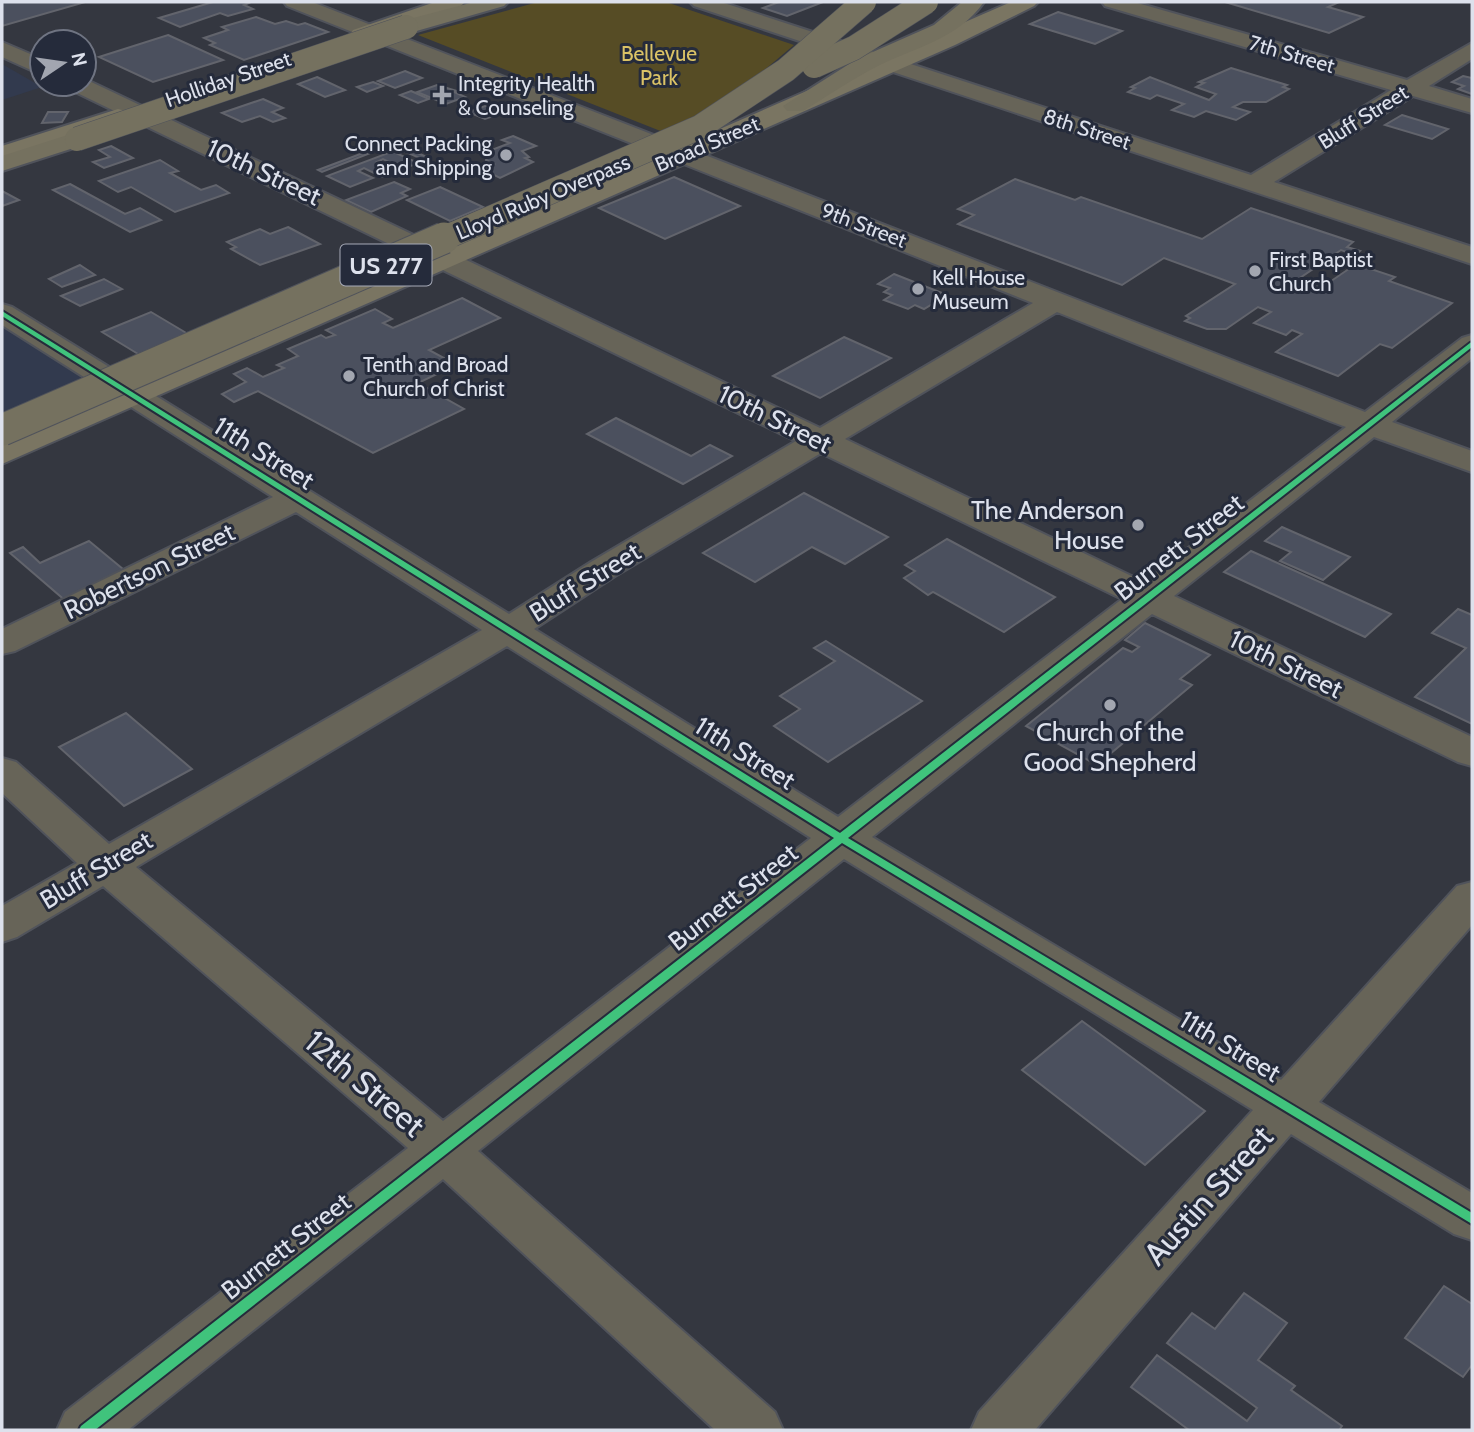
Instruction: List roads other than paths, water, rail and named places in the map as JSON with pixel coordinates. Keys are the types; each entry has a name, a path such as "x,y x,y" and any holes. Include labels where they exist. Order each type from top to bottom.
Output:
{"highway":[{"path":"2,164 405,27 470,2"},
{"path":"405,27 497,2"},
{"name":"Lloyd Ruby Overpass","path":"2,430 638,157 700,127 765,89 799,64 864,2"},
{"path":"765,89 854,48 926,2"},
{"path":"882,61 948,26 967,11 973,2"}],"main road":[{"name":"Holliday Street","path":"2,154 454,2"},
{"name":"Broad Street","path":"2,454 795,106 882,61 1027,2"}],"street":[{"name":"9th Street","path":"294,2 1058,300 1341,414 1472,462"},
{"name":"8th Street","path":"701,2 1472,256"},
{"name":"7th Street","path":"1112,2 1472,106"},
{"path":"2,49 28,61"},
{"name":"Bluff Street","path":"1254,184 1472,50"},
{"name":"10th Street","path":"98,94 1472,753"},
{"name":"Bluff Street","path":"2,926 508,630 603,569 1058,300"},
{"name":"11th Street","path":"2,313 841,838 1472,1219"},
{"name":"Burnett Street","path":"85,1430 1472,344"},
{"name":"Robertson Street","path":"2,643 296,499"},
{"name":"12th Street","path":"2,771 106,865 443,1150 755,1430"},
{"name":"Austin Street","path":"999,1430 1472,897"}],"place":[{"name":"Integrity Health & Counseling","path":"442,95"},
{"name":"Connect Packing and Shipping","path":"506,155"},
{"name":"First Baptist Church","path":"1255,271"},
{"name":"Kell House Museum","path":"918,289"},
{"name":"Tenth and Broad Church of Christ","path":"349,376"},
{"name":"The Anderson House","path":"1138,525"},
{"name":"Church of the Good Shepherd","path":"1110,705"}],"park label":[{"name":"Bellevue Park","path":"659,65"}]}
